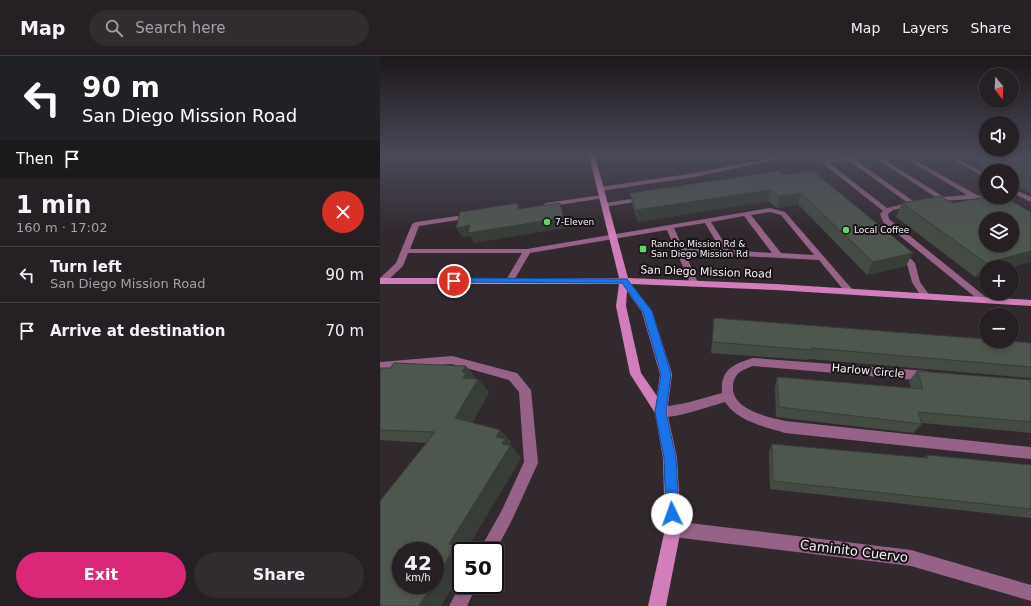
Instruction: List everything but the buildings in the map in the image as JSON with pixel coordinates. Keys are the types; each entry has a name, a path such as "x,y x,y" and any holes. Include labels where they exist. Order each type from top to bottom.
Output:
{"main road":[{"path":"598,182 624,281 621,306 636,374 661,412"},
{"name":"San Diego Mission Road","path":"381,281 510,280 694,283 979,300"},
{"path":"624,281 648,311 666,374 661,412 670,458 673,529 657,606"},
{"name":"San Diego Mission Road","path":"984,300 1031,303"}],"street":[{"path":"540,206 660,182"},
{"path":"849,182 887,211"},
{"path":"882,182 914,204"},
{"path":"916,182 943,199"},
{"path":"947,182 975,198"},
{"path":"1019,194 1031,200"},
{"path":"604,205 656,197"},
{"path":"979,199 943,199 914,204 887,211 884,214 886,220 979,296"},
{"path":"405,251 527,251 770,210 783,213 849,291"},
{"path":"746,214 779,256"},
{"path":"381,281 400,264 416,224 478,215"},
{"path":"707,221 727,253"},
{"path":"670,227 694,283"},
{"path":"894,247 911,263 916,282 925,296"},
{"path":"680,250 821,258"},
{"path":"510,280 527,251"},
{"path":"380,366 452,360 513,376 524,390 531,463 493,542"},
{"name":"Harlow Circle","path":"728,396 728,382 736,368 753,362 936,377"},
{"path":"661,412 686,408 728,396 736,408 761,421 785,427 1031,453"},
{"name":"Caminito Cuervo","path":"673,529 911,558 1031,593"},
{"path":"458,606 464,594"}],"place":[{"name":"7-Eleven","path":"547,222"},
{"name":"Local Coffee","path":"846,230"},
{"name":"Rancho Mission Rd & San Diego Mission Rd","path":"643,249"}],"route":[{"path":"454,281 624,281 648,311 666,374 661,412 670,458 672,514"}]}
